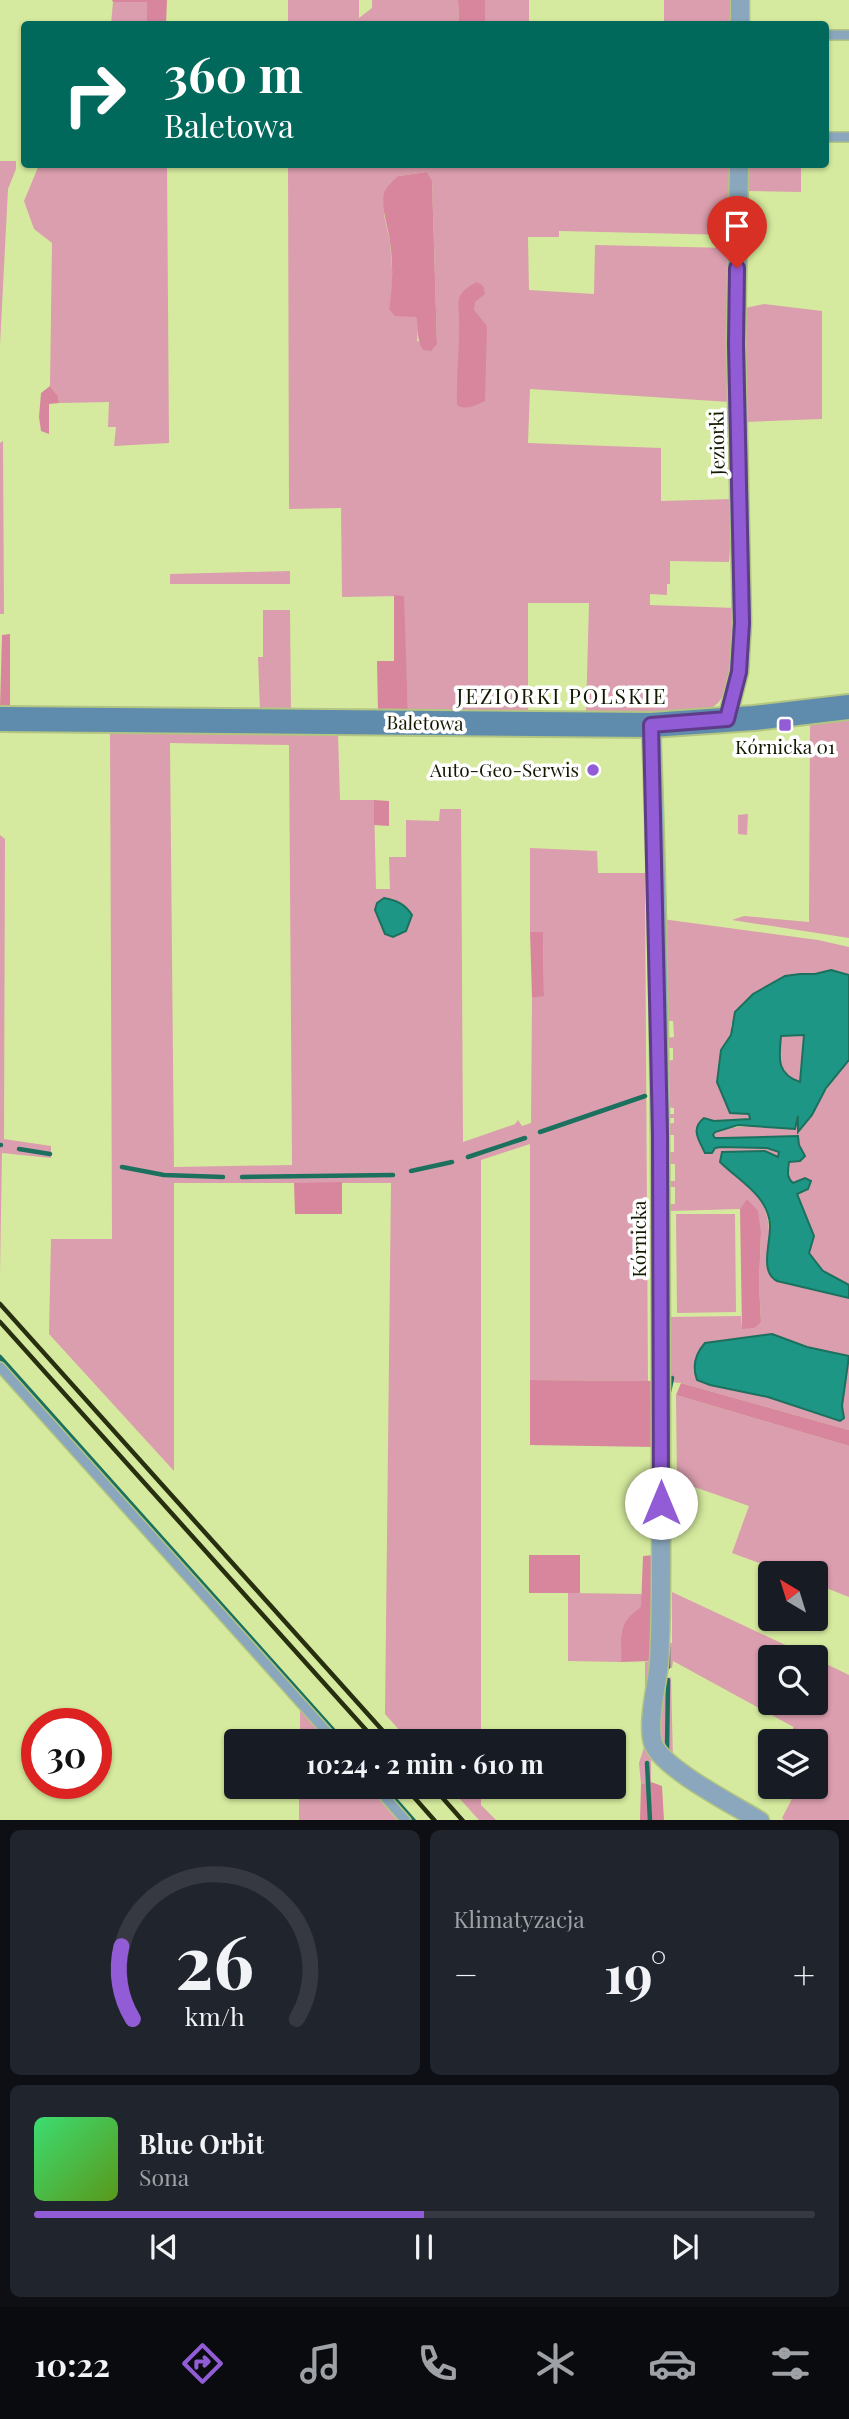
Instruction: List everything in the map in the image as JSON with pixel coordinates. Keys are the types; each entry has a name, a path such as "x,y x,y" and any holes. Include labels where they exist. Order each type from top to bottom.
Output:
{"street":[{"path":"740,0 740,21"},
{"name":"Jeziorki","path":"727,719 739,672 742,623 736,344 739,168"},
{"name":"Baletowa","path":"0,719 651,725 849,708"},
{"name":"Kórnicka","path":"651,725 660,1134 660,1615 653,1743 666,1762 758,1820"}],"lane":[{"path":"829,35 848,35"},
{"path":"829,137 848,137"},
{"path":"0,1367 324,1729"},
{"path":"387,1799 405,1820"}],"shaded area":[{"path":"112,0 167,0 166,21 147,21 147,2"},
{"path":"288,0 359,0 359,18 372,8 372,0 458,0 459,21 288,21"},
{"path":"458,0 485,0 485,21 459,21"},
{"path":"485,0 529,0 529,21 485,21"},
{"path":"664,0 732,0 732,21 664,21"},
{"path":"113,2 147,2 147,21 111,21"},
{"path":"0,161 16,161 16,169 8,189 0,345"},
{"path":"38,168 167,168 169,443 114,446 116,427 108,427 109,402 59,403 58,396 50,386 52,243 34,229 24,201"},
{"path":"288,168 730,168 730,235 559,231 559,237 528,237 529,290 594,294 595,245 731,248 730,402 530,389 528,443 661,448 661,501 734,499 729,562 670,561 667,595 650,594 650,605 736,608 732,684 718,703 708,711 586,714 589,603 528,603 528,714 408,712 403,596 342,597 341,508 289,509","holes":["427,172 432,180 437,344 417,341 416,317 389,309 392,268 384,215 398,176","477,282 457,405 460,358"]},
{"path":"747,168 801,168 801,192 746,191"},
{"path":"427,172 432,180 437,344 431,351 423,350 421,346 416,317 395,316 389,309 392,259 383,206 385,191 398,176"},
{"path":"477,282 483,286 485,294 475,302 474,310 487,326 485,401 464,407 457,405 459,301 463,291"},
{"path":"764,304 822,311 822,419 745,422 745,308"},
{"path":"50,386 58,396 59,403 49,404 49,434 41,431 39,417 41,393"},
{"path":"3,441 4,614 0,614 0,443"},
{"path":"290,571 290,584 170,584 170,574"},
{"path":"394,595 404,596 408,712 378,712 377,661 394,661"},
{"path":"263,610 290,610 291,711 260,711 258,657 263,657"},
{"path":"10,634 10,707 0,707 2,635"},
{"path":"849,720 849,938 732,920 744,916 809,922 810,723"},
{"path":"110,729 171,733 338,733 340,800 374,800 376,889 390,889 389,857 406,857 406,820 439,821 440,809 461,809 463,1142 515,1124 518,1120 522,1126 531,1123 532,998 544,995 543,932 530,932 530,848 597,851 598,873 645,873 648,1381 530,1380 530,1144 481,1160 481,1729 398,1729 385,1714 391,1183 174,1183 174,1471 49,1334 51,1239 112,1239","holes":["170,743 289,745 292,1165 174,1167"]},
{"path":"374,800 389,801 389,826 374,825"},
{"path":"748,814 747,835 738,834 738,815"},
{"path":"0,835 5,839 4,1139 51,1146 51,1158 2,1153 0,1275"},
{"path":"662,919 818,940 849,947 849,975 831,970 785,976 753,994 742,1004 731,1025 731,1035 721,1050 717,1082 749,1114 750,1119 714,1121 704,1118 715,1148 767,1148 779,1153 779,1157 727,1169 755,1193 765,1210 772,1279 849,1298 849,1430 681,1383 668,1382 667,1317 741,1316 742,1328 761,1322 761,1233 747,1200 740,1209 670,1211 671,1260 666,1260 667,1204 675,1204 675,1187 667,1187 667,1181 675,1181 675,1164 666,1164 666,1152 674,1152 674,1135 666,1135 666,1124 674,1123 674,1118 666,1118 666,1114 674,1114 674,1108 666,1107 664,1061 673,1060 673,1048 666,1048 666,1038 674,1037 673,1021 663,1021 663,1002 668,998 667,946 662,942","holes":["772,1334 807,1347 848,1356 842,1406 813,1413 768,1397 697,1380 696,1360 705,1343"]},
{"path":"530,932 543,932 544,996 532,998"},
{"path":"804,1035 801,1082 787,1075 780,1065 781,1036"},
{"path":"849,1060 849,1285 823,1271 809,1253 814,1235 796,1194 803,1191 805,1178 793,1184 788,1173 789,1162 800,1161 805,1156 798,1137 715,1138 713,1135 715,1132 735,1128 796,1125 796,1116 799,1116 799,1131"},
{"path":"342,1182 342,1214 295,1214 294,1183"},
{"path":"747,1199 758,1211 761,1233 761,1322 754,1328 742,1329 740,1209"},
{"path":"676,1214 735,1214 736,1312 677,1313"},
{"path":"530,1380 654,1381 653,1447 530,1445"},
{"path":"681,1383 849,1430 849,1446 676,1395"},
{"path":"676,1395 849,1446 849,1597 828,1589 828,1561 758,1563 732,1553 749,1506 677,1481"},
{"path":"529,1555 580,1555 580,1593 529,1593"},
{"path":"655,1555 652,1661 621,1662 624,1625 641,1607 643,1556"},
{"path":"672,1592 785,1645 758,1645 758,1708 673,1661 672,1668 665,1667 667,1643 672,1643"},
{"path":"568,1593 643,1594 641,1608 627,1620 622,1631 621,1662 568,1661"},
{"path":"652,1661 651,1782 641,1784 639,1763 645,1744 645,1662"},
{"path":"828,1665 849,1675 849,1820 782,1818 792,1799 828,1799 828,1729 797,1729 772,1715 828,1715"},
{"path":"671,1677 673,1760 666,1752 660,1733 664,1680"},
{"path":"300,1709 318,1729 300,1729"},
{"path":"651,1782 662,1786 664,1820 640,1820 641,1784"},
{"path":"299,1799 379,1799 397,1820 299,1820"},
{"path":"460,1799 481,1799 481,1805 496,1820 479,1820"}],"water":[{"path":"384,898 400,903 412,915 406,931 393,937 385,934 375,910 377,903"},
{"path":"831,970 849,975 849,1060 826,1088 812,1115 798,1132 798,1116 795,1129 738,1125 713,1135 715,1138 798,1136 805,1156 800,1161 789,1162 788,1174 793,1183 805,1178 811,1181 808,1189 797,1194 814,1236 809,1253 823,1271 849,1285 849,1298 777,1281 768,1271 768,1214 751,1189 720,1162 722,1152 765,1151 778,1157 779,1152 767,1148 721,1147 715,1148 712,1153 705,1153 697,1135 697,1126 704,1118 714,1121 750,1119 749,1114 730,1113 717,1082 721,1050 731,1035 735,1012 753,994 785,976","holes":["804,1035 800,1082 792,1079 783,1070 780,1044 781,1036"]},
{"path":"772,1334 807,1347 849,1356 842,1406 844,1418 840,1421 768,1397 697,1380 695,1360 705,1343"}],"waterway":[{"path":"540,1132 645,1096"},
{"path":"468,1157 525,1138"},
{"path":"19,1149 50,1154"},
{"path":"411,1171 452,1162"},
{"path":"122,1167 164,1175 223,1177"},
{"path":"242,1177 393,1175"},
{"path":"0,1357 332,1729"},
{"path":"669,1392 672,1378"},
{"path":"668,1647 668,1667"},
{"path":"667,1752 668,1680"},
{"path":"647,1763 650,1820"},
{"path":"395,1799 413,1820"}],"railway":[{"path":"0,1304 381,1729"},
{"path":"0,1322 365,1729"},
{"path":"416,1799 434,1820"},
{"path":"444,1799 462,1820"}],"place":[{"name":"Kórnicka 01","path":"785,725"},
{"name":"Auto-Geo-Serwis","path":"593,770"}],"district":[{"name":"JEZIORKI POLSKIE","path":"562,697"}],"route":[{"path":"661,1503 660,1134 651,725 727,719 739,672 742,623 737,268"}]}
